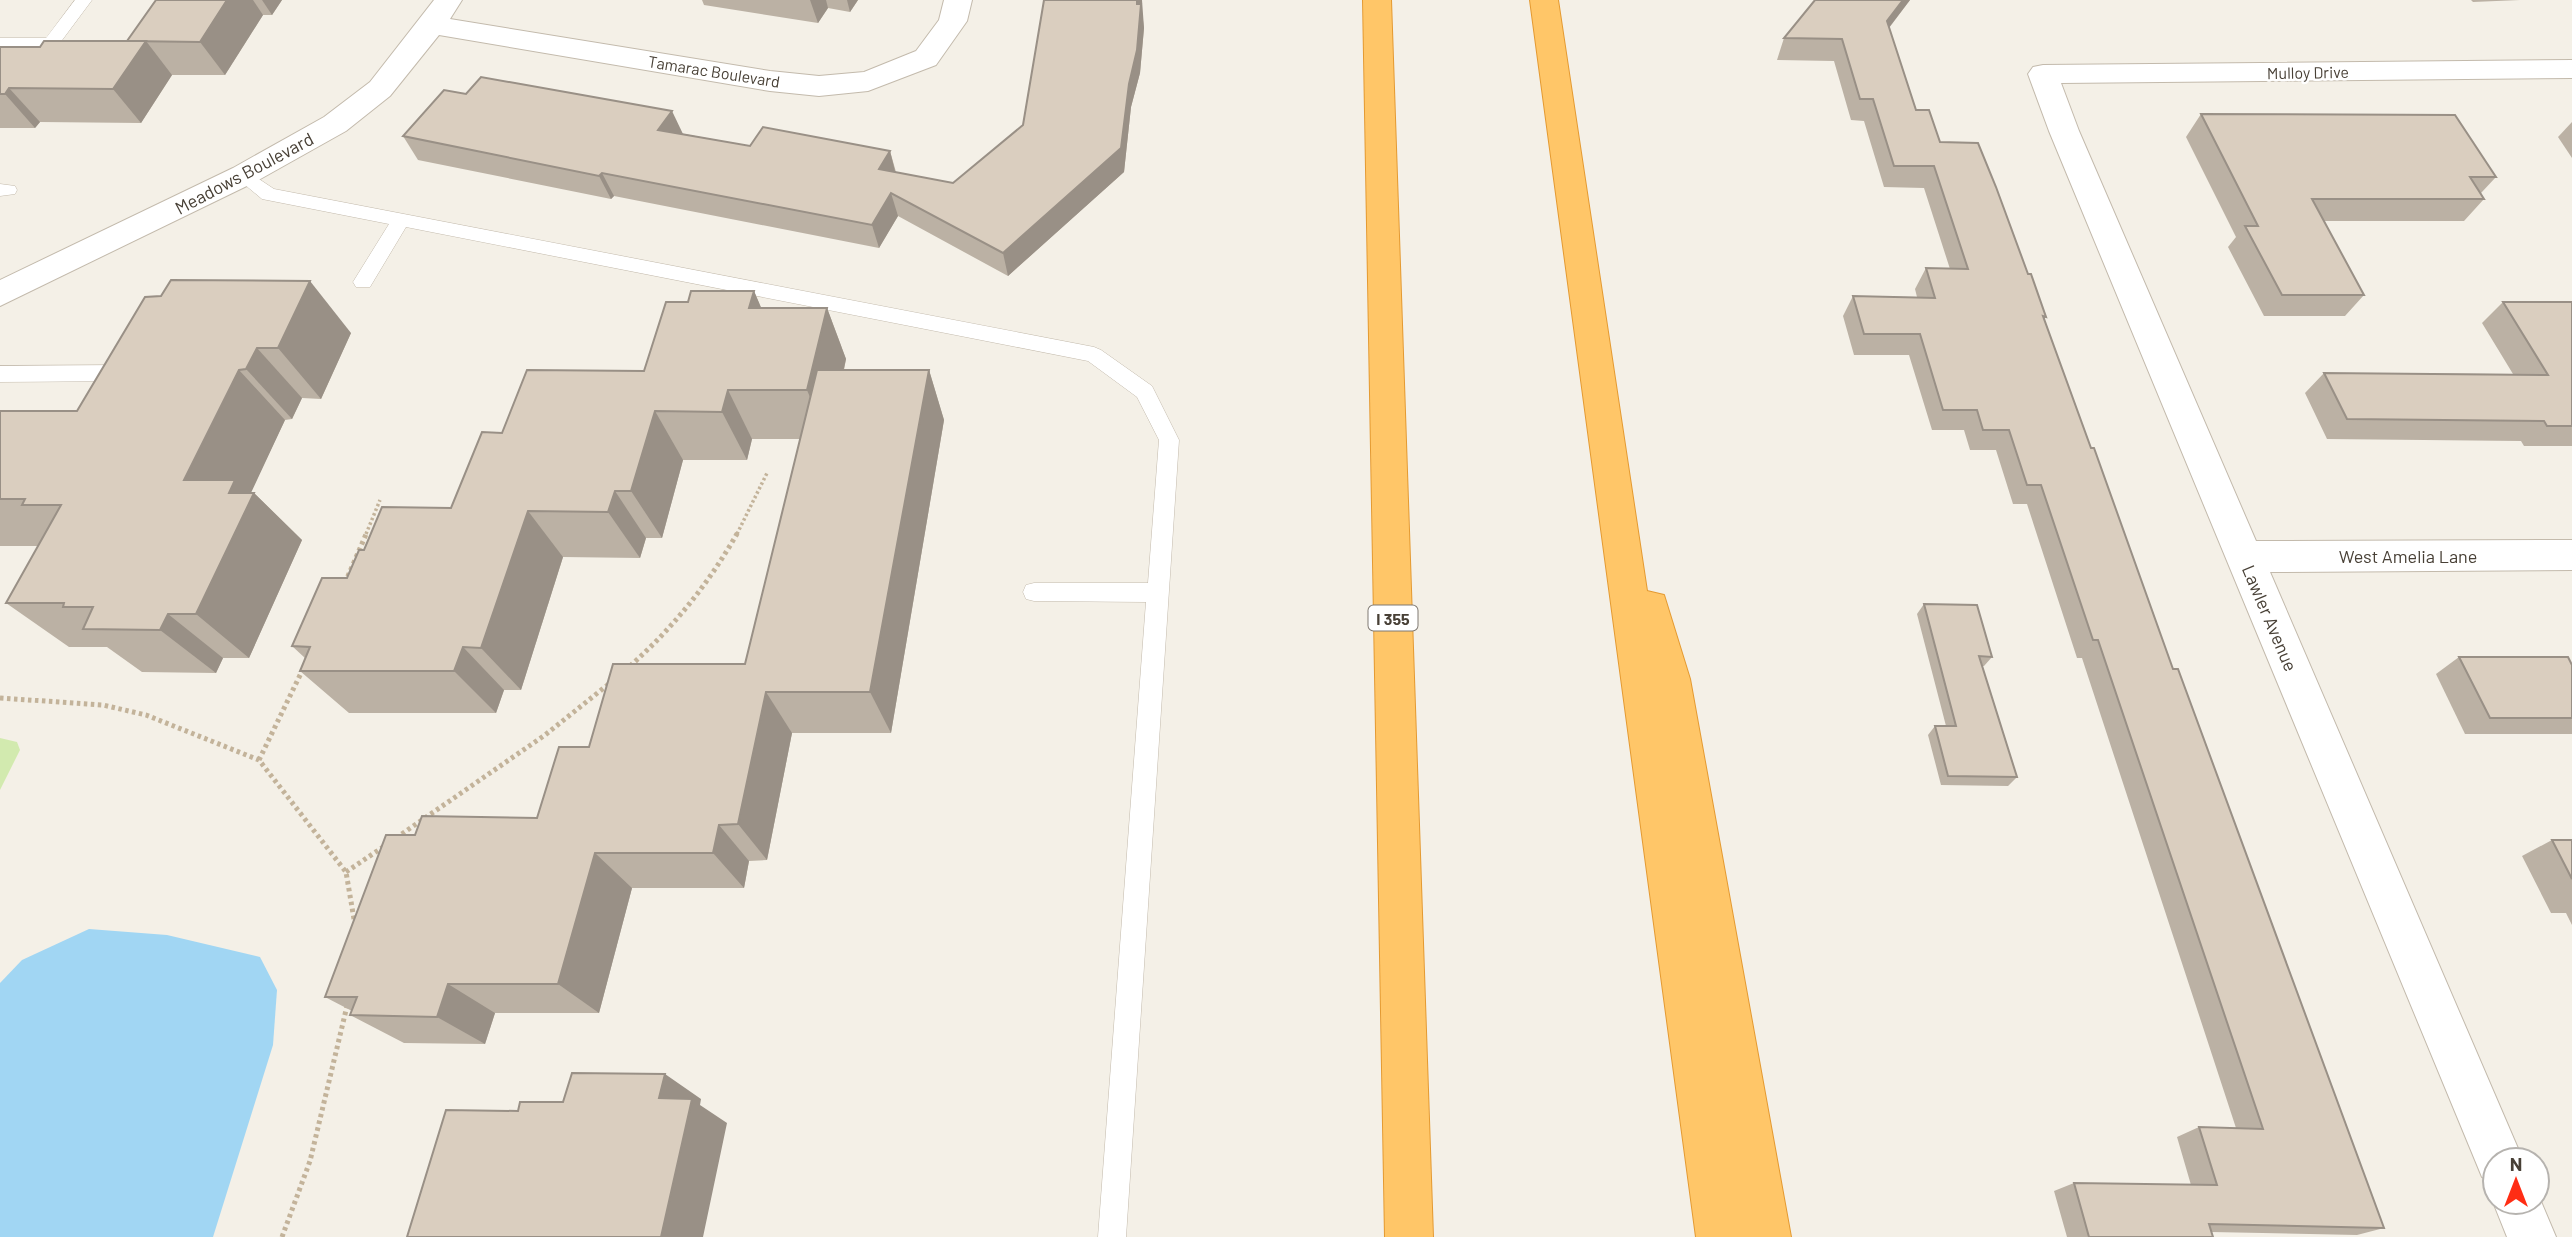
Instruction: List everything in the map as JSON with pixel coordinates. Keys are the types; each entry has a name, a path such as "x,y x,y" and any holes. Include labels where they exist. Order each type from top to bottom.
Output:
{"highway":[{"name":"I 355","path":"1377,0 1409,1237"},
{"path":"1544,0 1720,1237"},
{"path":"1605,440 1670,679 1767,1237"}],"street":[{"name":"Tamarac Boulevard","path":"440,12 819,86 868,81 926,58 953,21 958,0"},
{"name":"Meadows Boulevard","path":"0,294 244,175 335,124 380,89 440,12"},
{"name":"Mulloy Drive","path":"2043,74 2572,69"},
{"name":"Lawler Avenue","path":"2043,74 2493,1146"},
{"name":"West Amelia Lane","path":"2244,557 2572,555"},
{"path":"2523,1216 2532,1237"}],"lane":[{"path":"0,43 51,43 84,0"},
{"path":"244,175 269,194 1094,355 1145,392 1169,440 1112,1237"},
{"path":"363,282 400,221"},
{"path":"0,374 127,373"},
{"path":"1034,592 1158,593"}],"path":[{"path":"624,671 664,637 710,578 748,516 767,472"},
{"path":"341,590 380,500"},
{"path":"259,760 306,663"},
{"path":"346,872 545,735 614,680"},
{"path":"0,698 103,705 146,715 259,760 346,872 357,938"},
{"path":"282,1237 310,1161 350,993"}],"green space":[{"path":"0,738 17,742 20,750 0,790"}],"water":[{"path":"89,929 167,935 260,957 277,990 273,1045 213,1237 0,1237 0,983 22,960"}],"building":[{"path":"156,0 227,0 200,42 127,41"},
{"path":"1044,0 1137,0 1137,4 1141,4 1137,50 1129,84 1121,148 1003,253 891,193 872,225 602,173 599,176 403,136 444,90 466,94 481,77 672,111 658,130 750,146 763,127 890,151 879,169 953,183 1023,125"},
{"path":"1815,0 1903,0 1887,21 1916,110 1929,110 1940,142 1978,143 2028,274 2031,274 2046,317 2043,316 2091,448 2094,448 2173,669 2178,669 2384,1228 2209,1224 2213,1237 2089,1237 2074,1183 2217,1185 2199,1127 2263,1129 2098,640 2093,640 2041,485 2027,485 2009,430 1983,430 1977,410 1943,410 1920,334 1864,334 1853,296 1935,298 1926,268 1968,269 1934,166 1894,166 1873,99 1860,99 1842,39 1784,38"},
{"path":"44,41 146,41 113,89 9,88 5,94 0,94 0,47 40,47"},
{"path":"2201,114 2455,115 2496,177 2470,177 2484,199 2312,199 2364,295 2282,295 2245,226 2258,226"},
{"path":"171,280 310,281 278,348 257,348 246,369 239,370 184,480 235,480 229,493 254,493 196,614 168,614 160,630 83,629 93,607 63,607 64,603 6,603 61,505 22,505 25,499 0,499 0,411 77,411 145,297 161,296"},
{"path":"691,291 754,291 749,308 827,308 807,390 728,390 722,412 655,411 631,491 615,491 608,512 528,511 481,648 463,647 454,671 300,671 310,647 292,646 322,578 347,578 359,550 364,550 382,507 451,508 482,432 502,433 527,370 644,371 666,302 688,302"},
{"path":"2503,302 2572,302 2572,426 2547,426 2544,421 2347,419 2324,373 2548,375"},
{"path":"817,370 929,370 870,692 766,692 738,824 719,825 713,853 595,853 558,984 448,984 437,1017 350,1015 357,997 325,997 386,835 415,835 422,816 537,818 559,747 589,747 613,664 745,664"},
{"path":"1924,604 1977,605 1992,657 1979,656 2017,777 1948,776 1935,726 1956,726"},
{"path":"2459,657 2568,657 2572,665 2572,718 2490,718"},
{"path":"2552,840 2572,840 2572,879"},
{"path":"572,1073 665,1074 659,1098 692,1099 661,1237 407,1237 446,1110 518,1111 520,1102 563,1102"}]}
